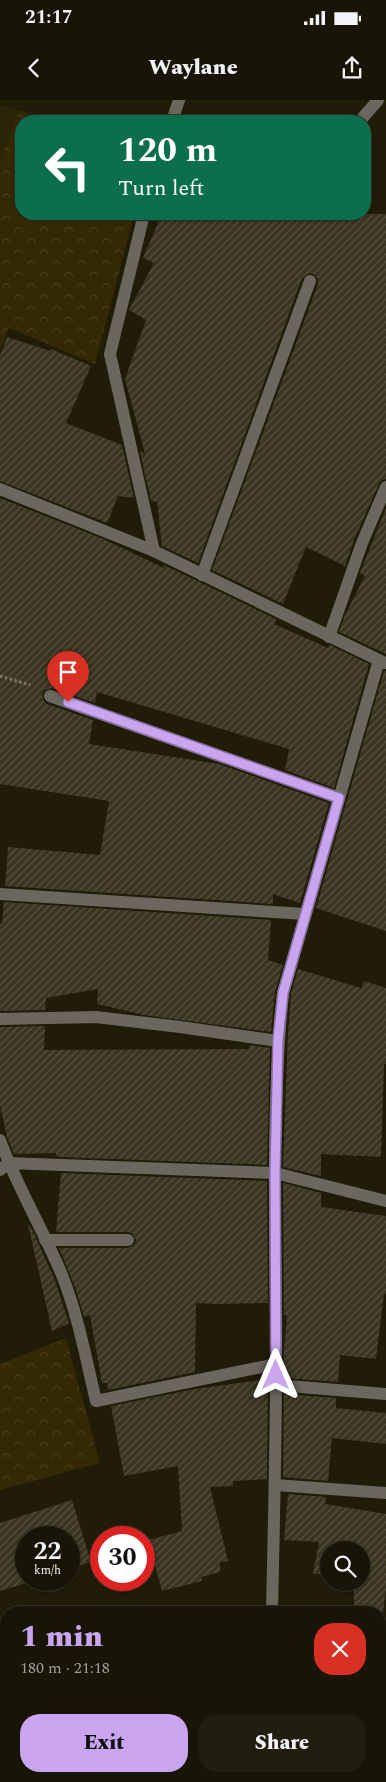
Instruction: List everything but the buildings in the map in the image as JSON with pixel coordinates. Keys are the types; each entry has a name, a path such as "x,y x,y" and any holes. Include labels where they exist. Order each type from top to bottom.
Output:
{"street":[{"path":"174,115 179,100"},
{"path":"365,115 378,100"},
{"path":"143,220 110,354 154,551"},
{"path":"202,575 310,281"},
{"path":"329,637 362,543 386,487"},
{"path":"0,489 154,551 382,662 339,798 283,993 278,1040 275,1173 276,1385 272,1606"},
{"path":"50,696 339,798"},
{"path":"0,894 305,914"},
{"path":"0,1019 96,1017 278,1040"},
{"path":"0,1140 4,1167 45,1240 62,1276 81,1336 96,1401 276,1364"},
{"path":"4,1167 275,1173 386,1201"},
{"path":"45,1240 128,1240"},
{"path":"276,1385 386,1394"},
{"path":"275,1485 386,1494"}],"path":[{"path":"0,676 42,689 50,696"}],"shaded area":[{"path":"0,104 19,110 17,115 15,115 15,121 0,164"}],"green space":[{"path":"19,110 33,115 17,115"},
{"path":"15,121 15,220 133,220 95,364 9,328 0,350 0,164"},
{"path":"66,1338 100,1463 0,1490 0,1364"}],"route":[{"path":"68,702 339,798 283,993 278,1040 275,1173 276,1375"}]}
